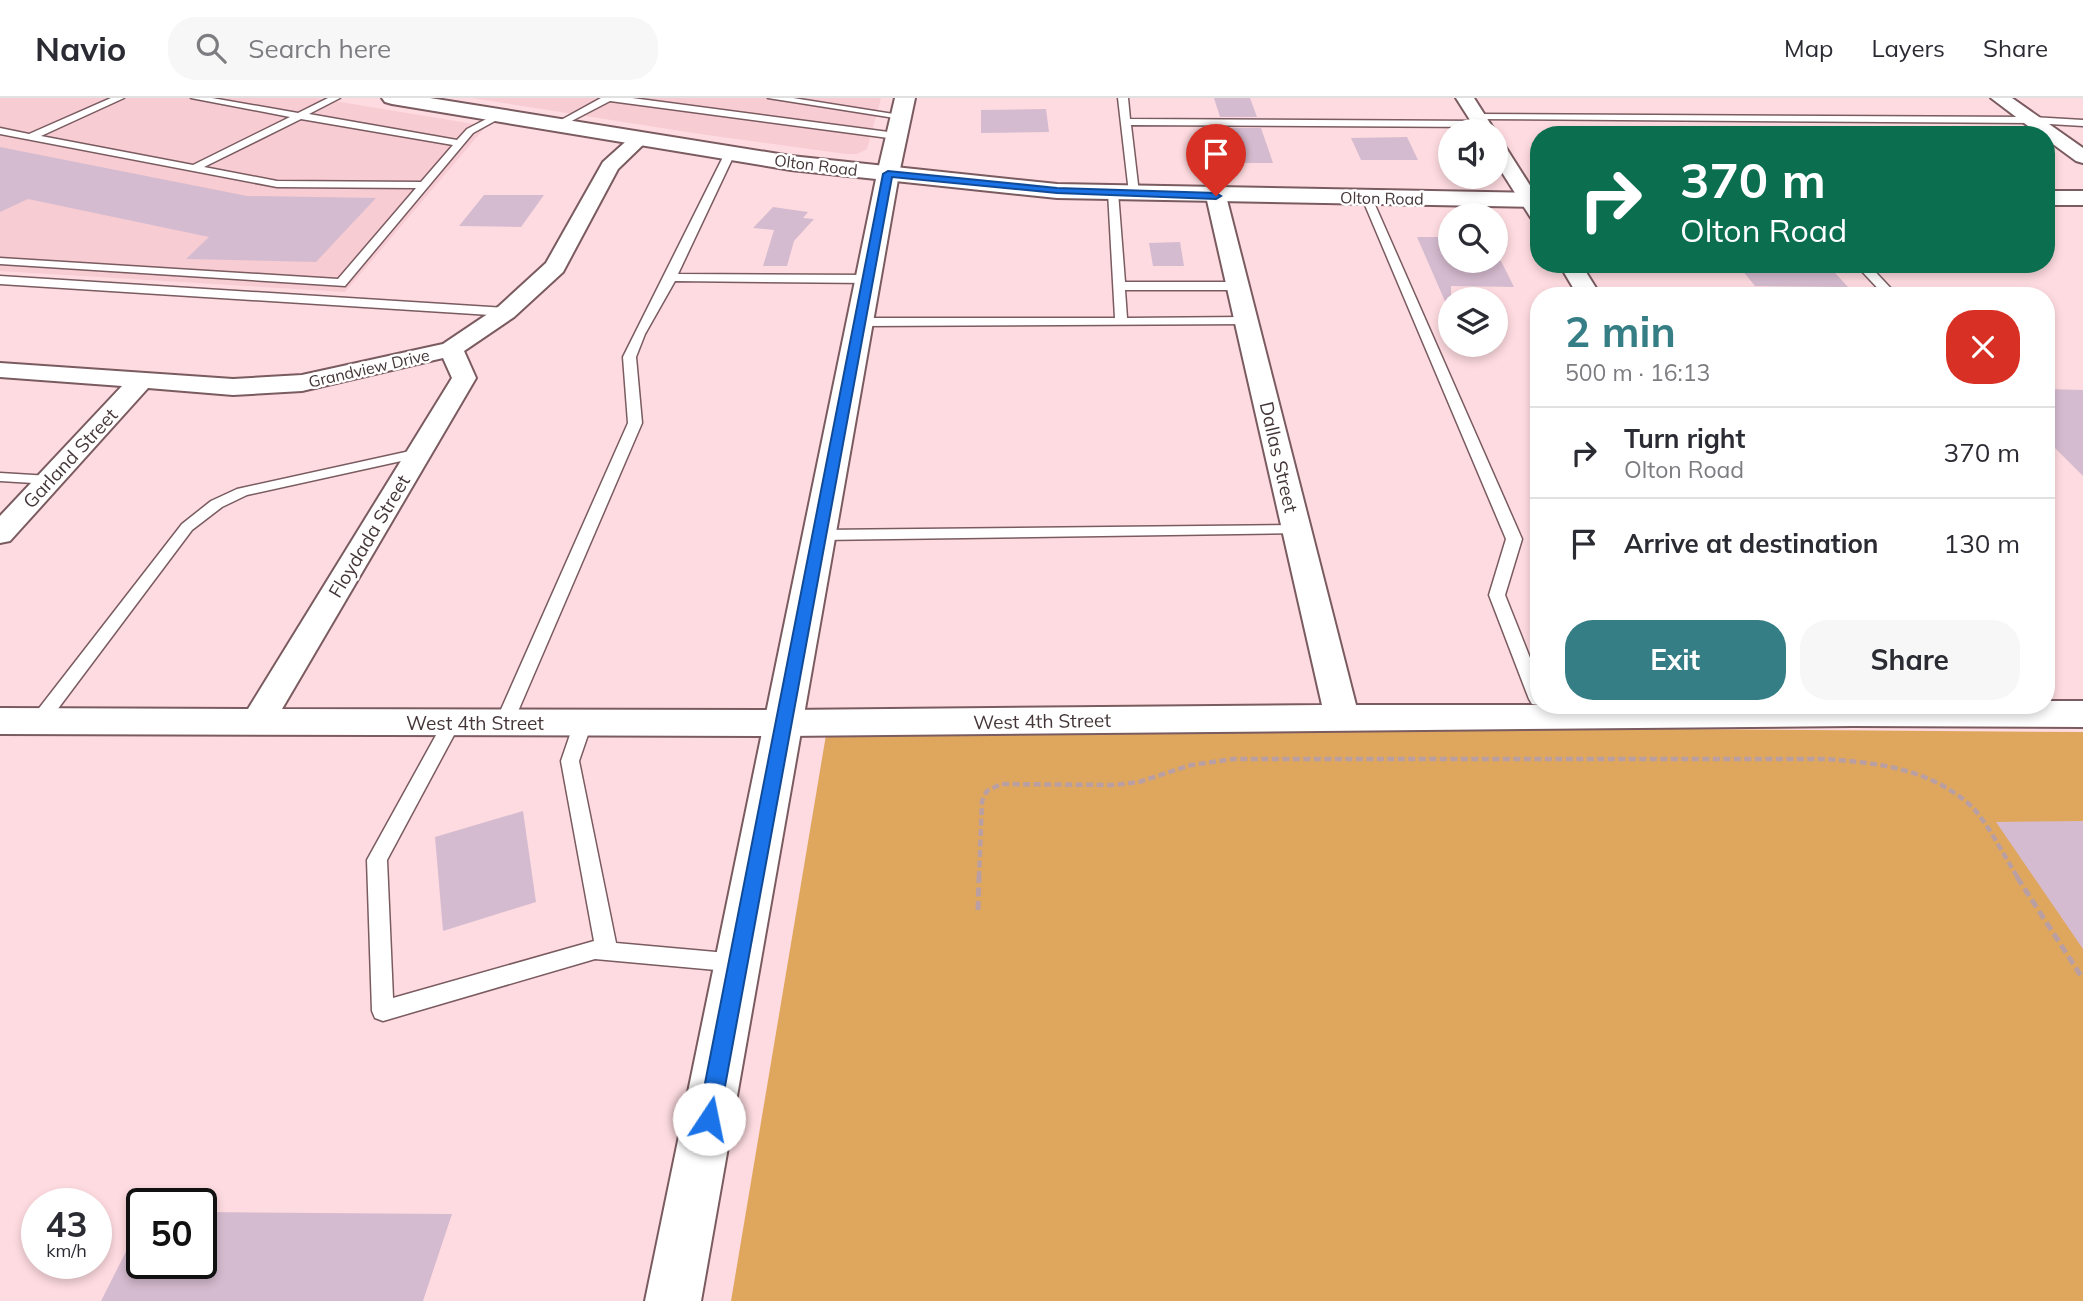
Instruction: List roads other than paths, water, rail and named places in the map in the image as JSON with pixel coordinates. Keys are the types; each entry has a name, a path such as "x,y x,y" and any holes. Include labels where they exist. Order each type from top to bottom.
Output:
{"main road":[{"name":"Olton Road","path":"392,98 730,153 888,174 1057,191 1530,205"},
{"path":"673,1301 900,117"},
{"path":"2055,198 2083,198"}],"street":[{"path":"1465,98 1479,119"},
{"path":"2000,98 2039,126"},
{"path":"2055,137 2083,157"},
{"name":"Grandview Drive","path":"0,370 233,387 302,383 451,349 506,312 555,267 611,166 640,139"},
{"path":"1508,165 1530,198"},
{"name":"Dallas Street","path":"1216,196 1342,718"},
{"name":"Floydada Street","path":"257,722 464,378 451,349"},
{"name":"Garland Street","path":"0,534 140,382"},
{"name":"West 4th Street","path":"0,721 785,723 1342,718 1530,708"},
{"name":"West 4th Street","path":"2055,713 2083,714"}],"lane":[{"path":"30,137 119,98"},
{"path":"196,98 460,143"},
{"path":"194,168 335,98"},
{"path":"557,125 609,98 900,117"},
{"path":"773,98 900,117"},
{"path":"1121,321 1119,286 1126,122 1123,98"},
{"path":"0,261 341,283 470,131 499,116"},
{"path":"1508,124 2031,120 2083,123"},
{"path":"1126,122 1438,124"},
{"path":"0,131 277,184 424,185"},
{"path":"504,723 635,423 637,412 629,373 629,356 671,277 730,153"},
{"path":"1367,198 1514,539 1497,595 1530,679"},
{"path":"1870,273 1883,287"},
{"path":"671,277 869,279"},
{"path":"0,280 506,312"},
{"path":"1119,286 1238,286"},
{"path":"862,322 1246,321"},
{"path":"39,721 187,527 207,508 225,497 252,489 419,453"},
{"path":"0,477 50,480"},
{"path":"821,535 1296,530"},
{"path":"452,722 377,859 383,1011 594,950 739,963"},
{"path":"583,723 570,761 607,951"}]}
